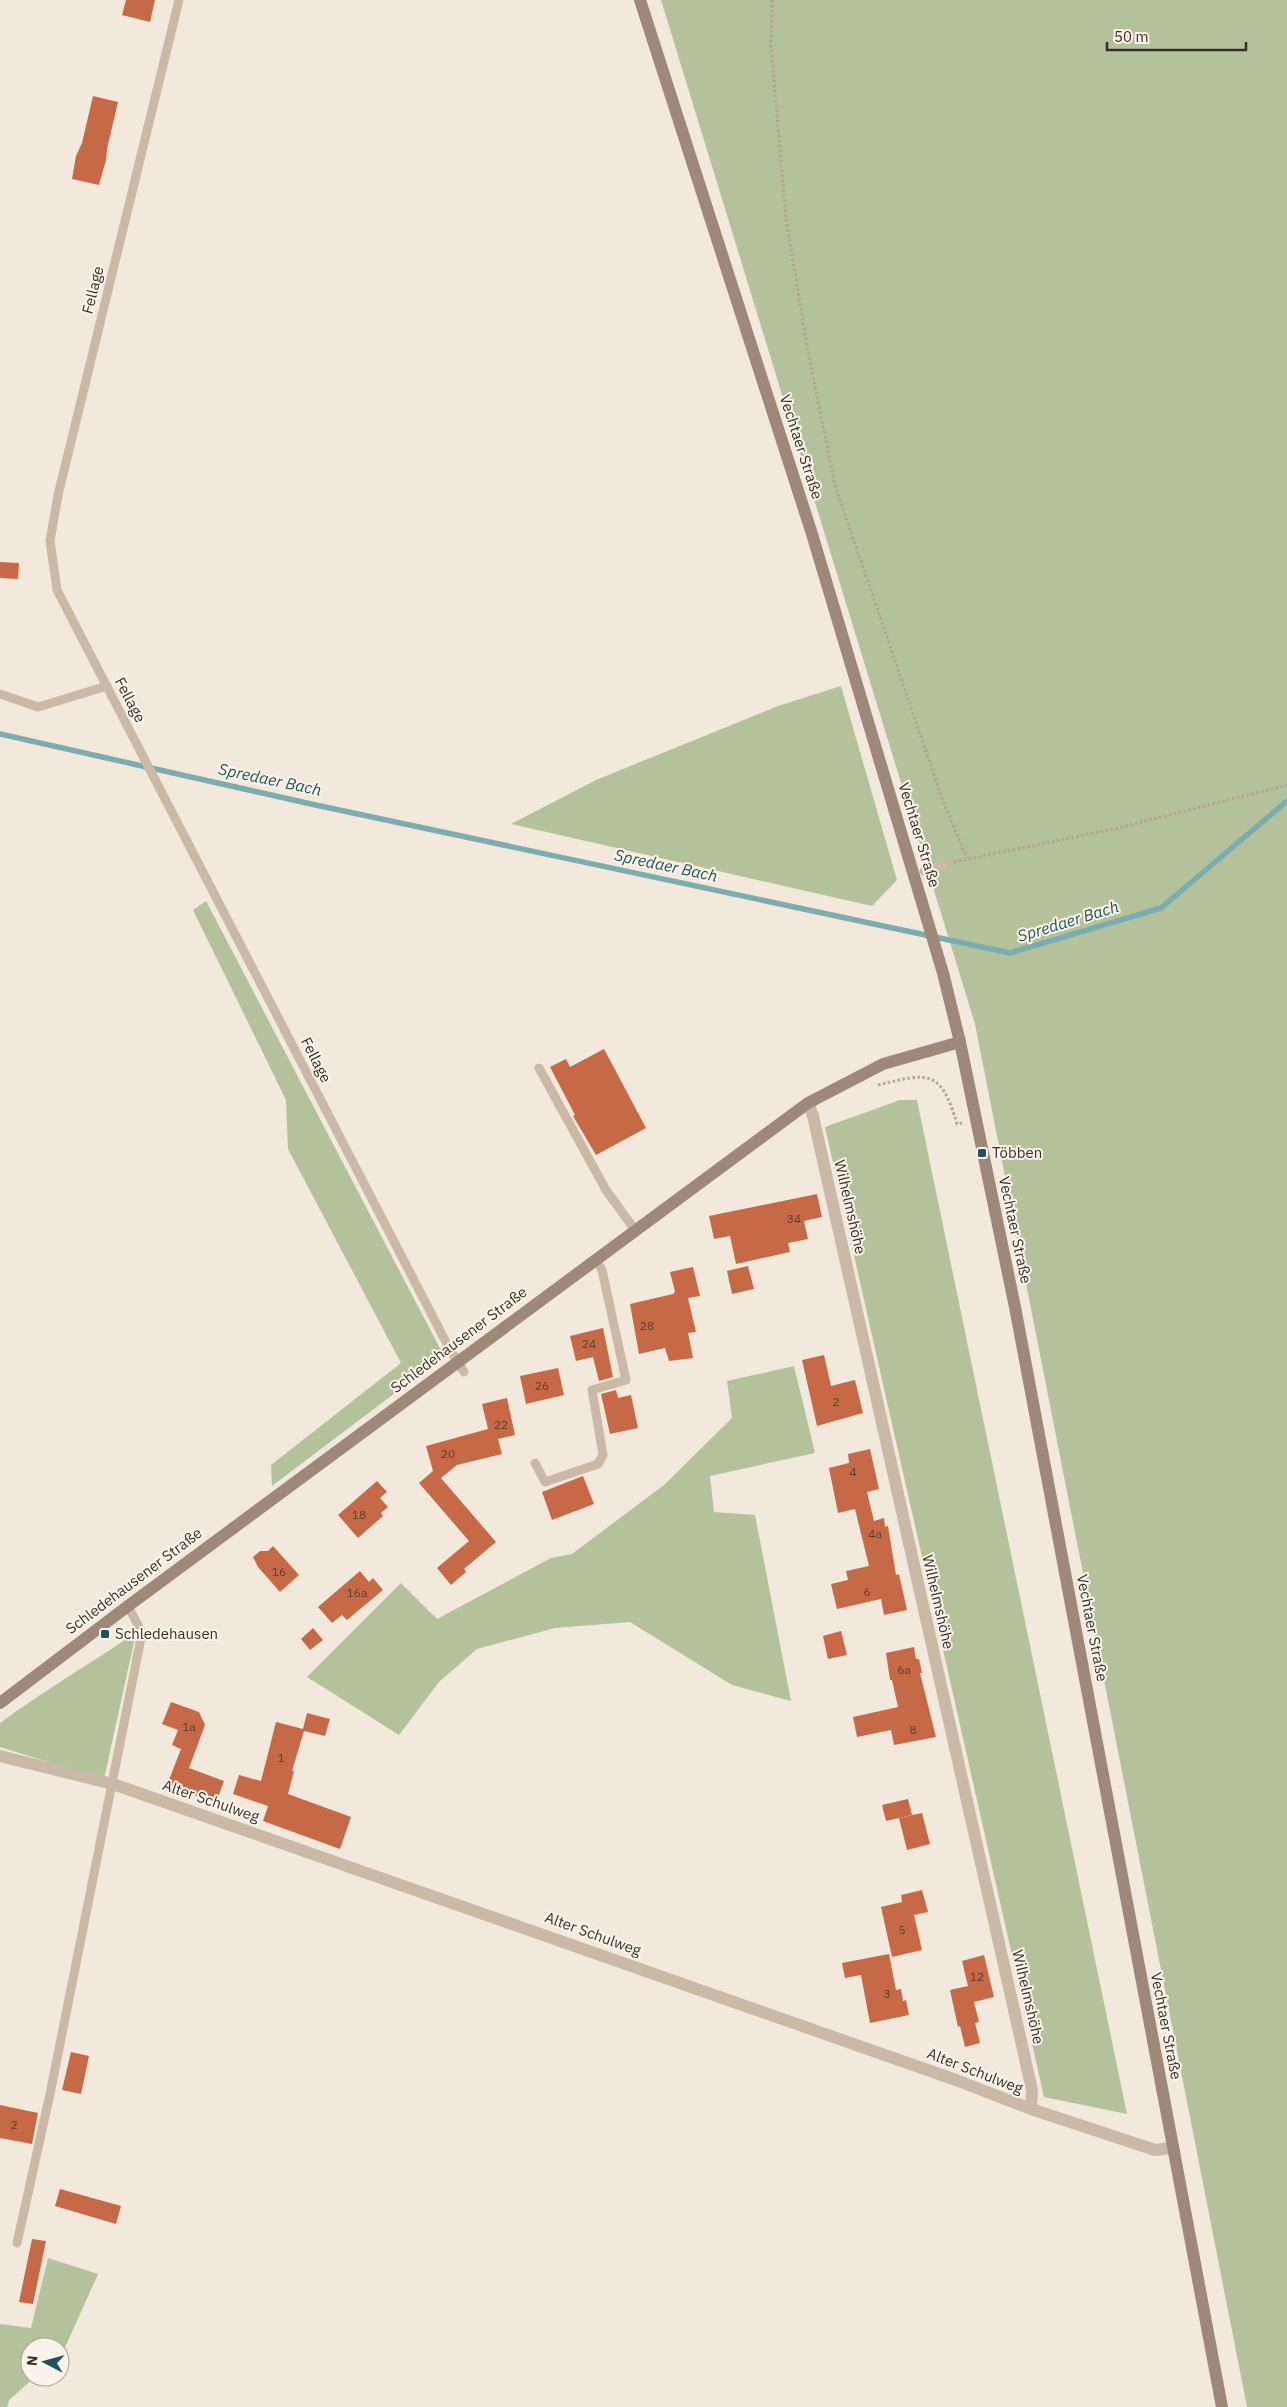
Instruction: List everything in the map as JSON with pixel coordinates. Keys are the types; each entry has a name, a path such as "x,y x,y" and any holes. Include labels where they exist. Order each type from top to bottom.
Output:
{"main road":[{"name":"Vechtaer Straße","path":"640,0 812,534 943,973 960,1042 1015,1307 1222,2407"},
{"name":"Schledehausener Straße","path":"0,1703 128,1606 461,1366 596,1259 808,1103 883,1064 960,1042"}],"street":[{"name":"Wilhelmshöhe","path":"808,1103 815,1126 1032,2090 1031,2109"},
{"name":"Alter Schulweg","path":"0,1756 113,1784 938,2074 1031,2109 1155,2150 1172,2148"}],"lane":[{"name":"Fellage","path":"179,0 60,486 50,541 57,590 461,1366"},
{"path":"0,694 38,707 107,686"},
{"path":"924,871 943,866"},
{"path":"539,1068 606,1190 635,1230"},
{"path":"535,1463 545,1482 598,1464 603,1455 592,1390 626,1380 602,1270 596,1259"},
{"path":"17,2243 50,2094 142,1633 128,1606"}],"path":[{"path":"772,0 771,46 786,219 807,346 835,485 944,804 967,858"},
{"path":"943,866 967,858 1118,828 1287,785"}],"green space":[{"path":"661,0 1287,0 1287,2407 1247,2407 975,1024"},
{"path":"841,686 897,880 872,906 511,824 596,780 778,706"},
{"path":"206,901 444,1356 272,1486 271,1465 401,1363 288,1149 286,1100 193,910"},
{"path":"900,1100 917,1100 1127,2114 1044,2097 825,1127"},
{"path":"794,1366 815,1453 710,1476 714,1512 755,1515 791,1701 732,1685 630,1622 555,1628 477,1649 439,1682 399,1735 307,1677 401,1583 437,1619 551,1558 572,1554 664,1485 732,1418 727,1381"},
{"path":"131,1636 134,1642 104,1779 0,1747 0,1723"},
{"path":"48,2258 98,2274 70,2337 20,2337 20,2387 24,2387 9,2400 7,2407 0,2407 0,2324 31,2328"}],"building":[{"path":"126,0 155,0 150,22 122,15"},
{"path":"93,96 118,102 99,185 72,179 76,156 82,143"},
{"path":"0,562 19,563 18,579 0,578"},
{"path":"604,1049 646,1128 596,1155 573,1116 575,1115 550,1067 566,1059 570,1067"},
{"path":"817,1194 822,1217 804,1221 808,1239 788,1243 790,1252 736,1264 730,1236 714,1239 709,1216"},
{"path":"748,1266 754,1289 732,1294 727,1271"},
{"path":"693,1267 700,1296 688,1298 696,1332 688,1333 693,1358 669,1361 665,1348 639,1354 630,1304 673,1294 675,1292 670,1272"},
{"path":"603,1328 613,1377 599,1381 593,1357 576,1361 570,1336"},
{"path":"824,1355 831,1386 855,1380 863,1413 817,1426 802,1360"},
{"path":"558,1368 564,1395 526,1404 520,1376"},
{"path":"616,1390 618,1398 631,1395 638,1428 610,1434 601,1394"},
{"path":"507,1398 515,1435 498,1439 502,1454 457,1465 441,1478 496,1542 464,1569 466,1572 451,1585 437,1568 469,1541 419,1483 433,1471 426,1446 488,1429 482,1404"},
{"path":"870,1449 879,1489 867,1492 874,1521 884,1518 885,1527 888,1526 896,1575 899,1574 907,1610 884,1615 881,1599 837,1609 831,1584 848,1580 846,1571 869,1566 855,1509 838,1513 829,1468 849,1463 848,1454"},
{"path":"583,1476 594,1504 552,1520 542,1492"},
{"path":"377,1481 387,1492 380,1498 388,1507 381,1513 383,1516 358,1538 338,1515"},
{"path":"273,1546 299,1575 280,1592 258,1567 253,1557 260,1551 268,1551"},
{"path":"360,1571 369,1582 373,1578 383,1590 347,1620 342,1615 332,1623 318,1607"},
{"path":"313,1628 323,1640 310,1650 301,1639"},
{"path":"841,1631 847,1655 828,1659 823,1636"},
{"path":"914,1647 916,1659 919,1659 922,1673 920,1673 936,1737 894,1745 891,1730 857,1737 853,1717 898,1707 892,1680 890,1680 886,1653"},
{"path":"171,1702 199,1712 205,1725 189,1768 224,1781 216,1803 167,1785 181,1749 172,1745 178,1730 162,1724"},
{"path":"307,1713 330,1719 325,1736 304,1731 292,1771 294,1771 288,1794 351,1817 340,1849 263,1821 268,1806 233,1794 239,1775 261,1781 276,1722 303,1729"},
{"path":"908,1799 912,1815 886,1821 882,1805"},
{"path":"922,1813 930,1844 907,1850 899,1818"},
{"path":"922,1890 928,1912 914,1915 922,1950 892,1957 881,1907 902,1902 901,1895"},
{"path":"889,1954 896,1990 901,1989 903,2001 906,2000 909,2015 870,2023 861,1975 845,1978 842,1963"},
{"path":"984,1955 994,1997 974,2002 979,2022 975,2023 980,2043 965,2047 960,2026 958,2027 950,1990 968,1986 962,1961"},
{"path":"71,2052 89,2056 81,2094 62,2090"},
{"path":"0,2105 38,2113 32,2144 0,2138"},
{"path":"60,2189 121,2206 116,2224 55,2206"},
{"path":"32,2239 46,2241 33,2304 19,2302"}],"waterway":[{"name":"Spredaer Bach","path":"0,734 311,804 1010,953 1161,908 1287,801"}],"place":[{"name":"Többen","path":"982,1153"},
{"name":"Schledehausen","path":"105,1634"}]}
